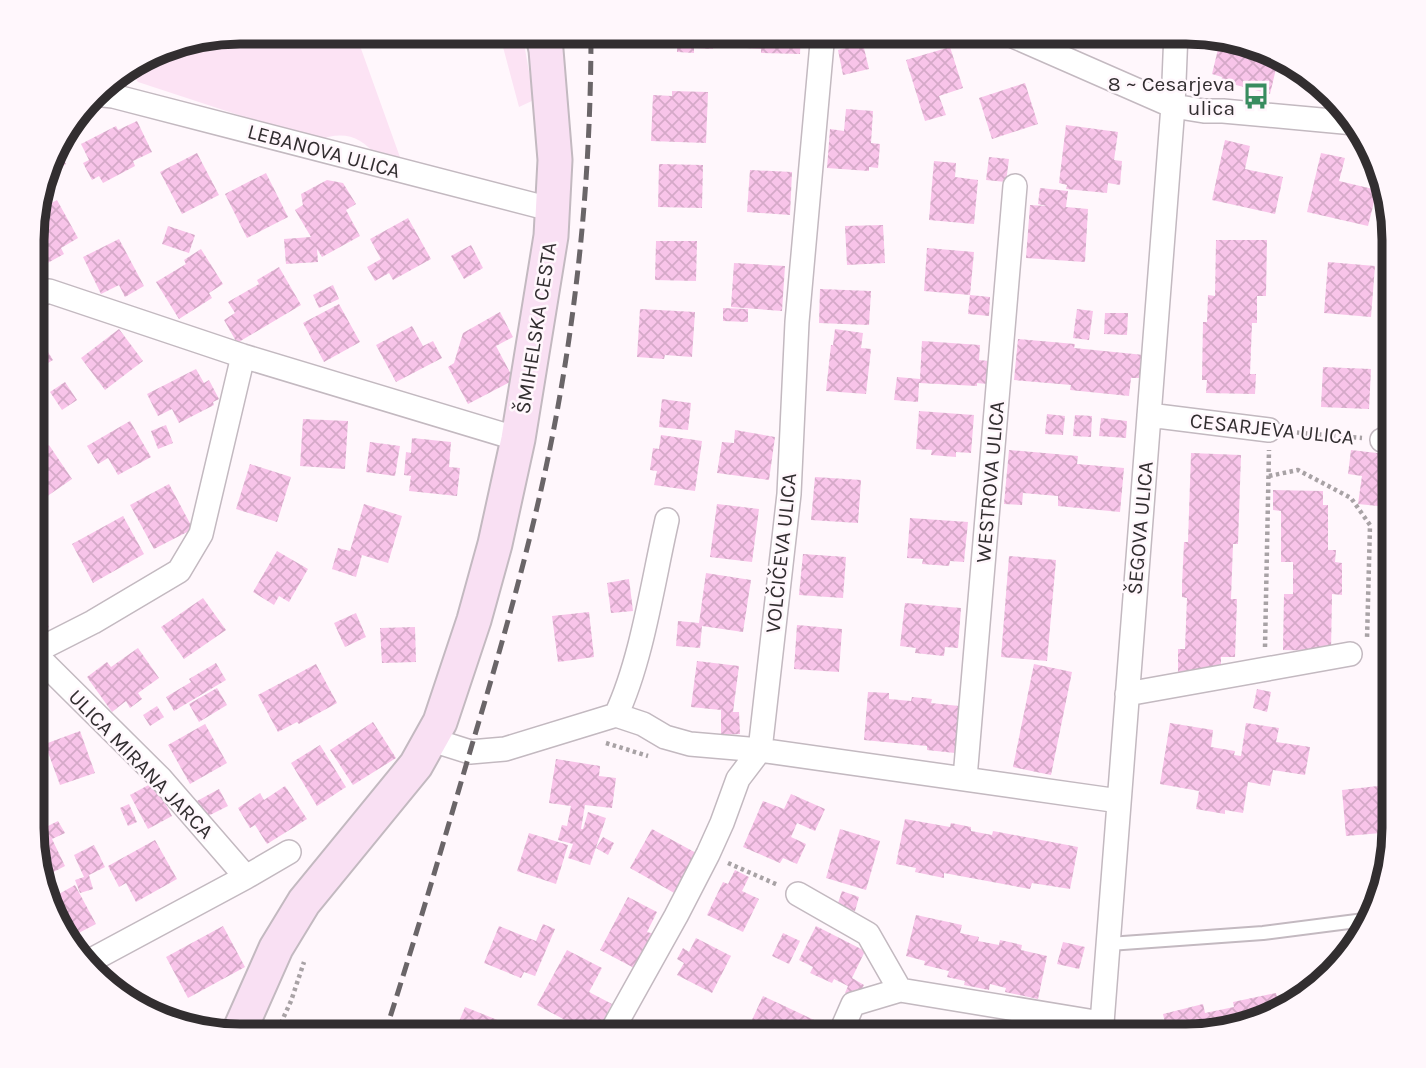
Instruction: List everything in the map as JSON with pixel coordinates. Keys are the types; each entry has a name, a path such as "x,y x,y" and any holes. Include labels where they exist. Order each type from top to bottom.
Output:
{"street":[{"name":"ŠMIHELSKA CESTA","path":"242,1024 276,948 304,902 416,765 440,722 474,620 495,544 518,439 554,210 555,160 545,44"},
{"name":"VOLČIČEVA ULICA","path":"760,750 789,494 797,322 822,44"},
{"path":"1031,44 1173,106 1197,111 1343,121"},
{"name":"ŠEGOVA ULICA","path":"1102,1024 1173,106 1175,44"},
{"name":"LEBANOVA ULICA","path":"108,95 554,210"},
{"name":"WESTROVA ULICA","path":"965,778 1015,186"},
{"path":"44,293 50,291 243,356 518,439"},
{"name":"ULICA MIRANA JARCA","path":"44,647 179,571 201,534 243,356"},
{"name":"CESARJEVA ULICA","path":"1149,415 1269,430"},
{"path":"616,715 625,696 637,653 667,520"},
{"path":"1127,694 1350,654"},
{"name":"ULICA MIRANA JARCA","path":"44,664 161,779 246,877"},
{"path":"429,739 470,752 505,749 616,715 643,724 665,737 690,744 760,750 1119,801"},
{"path":"615,1024 708,854 738,779 760,750"},
{"path":"94,959 289,852"},
{"path":"798,894 868,934 900,990"},
{"name":"ŠEGOVA ULICA","path":"844,1024 853,1004 900,990 1071,1024"}],"lane":[{"path":"1109,944 1263,933 1359,921"}],"path":[{"name":"CESARJEVA ULICA","path":"1269,430 1382,439"},
{"path":"1264,669 1269,430"},
{"path":"1268,476 1298,470 1351,498 1370,525 1367,646 1350,654"},
{"path":"601,742 649,757"},
{"path":"708,854 798,894"},
{"path":"280,1024 304,960"}],"shaded area":[{"path":"359,44 401,160 377,157 365,144 350,137 335,136 318,141 138,82 133,76 142,70 189,50 214,45"},
{"path":"502,44 524,44 534,100 519,107"}],"building":[{"path":"713,44 713,49 694,48 694,53 677,52 677,47 653,46"},
{"path":"746,44 800,44 800,54 761,53 761,49 746,48"},
{"path":"863,44 869,69 843,75 838,50"},
{"path":"1103,44 1146,44 1146,46"},
{"path":"1219,46 1237,50 1277,66 1270,94 1221,81 1222,77 1212,74"},
{"path":"950,47 963,88 939,96 946,115 925,121 906,60"},
{"path":"1025,83 1038,124 992,139 979,98"},
{"path":"672,91 708,92 706,143 651,141 653,95 672,96"},
{"path":"846,109 873,111 871,143 880,144 878,168 869,167 869,171 827,168 830,129 844,131"},
{"path":"137,121 152,152 133,161 135,166 103,183 99,176 92,180 83,163 89,160 81,144 116,126 118,130"},
{"path":"1066,125 1118,132 1114,160 1122,161 1120,185 1108,183 1107,193 1066,189 1067,185 1059,183"},
{"path":"1225,140 1250,146 1245,169 1283,177 1275,214 1212,200"},
{"path":"197,153 219,195 182,214 160,172"},
{"path":"1321,153 1345,158 1339,181 1376,190 1368,226 1307,212"},
{"path":"989,157 1009,159 1006,182 986,180"},
{"path":"62,158 66,164 57,169"},
{"path":"934,161 956,163 955,177 978,180 974,224 929,220"},
{"path":"659,164 703,165 702,208 658,207"},
{"path":"750,170 792,172 790,215 747,212"},
{"path":"266,173 288,217 247,238 225,194"},
{"path":"327,180 343,183 356,204 346,210 360,236 322,257 317,249 318,262 286,264 284,239 311,237 295,210 303,205 301,194"},
{"path":"1040,188 1068,191 1066,207 1088,209 1085,262 1026,258 1030,205 1047,206 1038,204"},
{"path":"57,200 78,238 61,248 64,254 44,265 45,214 47,206"},
{"path":"408,218 431,259 393,280 389,273 375,281 367,267 381,259 370,239"},
{"path":"883,225 885,263 847,265 845,226"},
{"path":"168,226 195,235 189,253 162,244"},
{"path":"119,239 144,286 125,297 119,285 101,294 83,257"},
{"path":"1216,240 1267,240 1266,296 1257,296 1257,323 1252,323 1250,374 1256,374 1255,394 1206,393 1207,380 1202,380 1203,322 1207,322 1208,295 1215,296"},
{"path":"656,241 697,241 696,281 655,280"},
{"path":"471,245 483,268 464,279 451,256"},
{"path":"927,248 974,252 970,295 924,291"},
{"path":"201,249 223,284 209,293 212,298 179,319 156,282 186,264 184,260"},
{"path":"1328,262 1375,266 1371,317 1324,313"},
{"path":"734,263 785,266 782,311 731,307"},
{"path":"279,267 301,305 237,343 224,320 235,313 228,302 259,284 257,280"},
{"path":"333,285 339,299 319,308 313,295"},
{"path":"820,289 871,291 869,325 819,323"},
{"path":"970,295 990,297 989,316 968,314"},
{"path":"339,304 360,342 324,362 303,323"},
{"path":"723,308 748,309 748,322 723,321"},
{"path":"640,309 695,312 692,357 637,357"},
{"path":"1077,309 1093,311 1089,340 1073,338"},
{"path":"500,312 513,337 496,346 514,380 468,404 448,367 454,363 463,333"},
{"path":"1105,313 1128,313 1127,335 1104,334"},
{"path":"412,326 423,346 433,341 442,358 396,382 376,345"},
{"path":"119,329 143,361 105,390 81,358"},
{"path":"835,329 863,333 861,348 871,349 866,394 826,391"},
{"path":"1018,339 1075,344 1074,348 1144,355 1142,378 1131,378 1129,396 1070,390 1071,385 1014,380"},
{"path":"922,341 980,345 979,360 989,361 987,384 977,383 977,386 919,383 918,402 894,400 897,377 920,379"},
{"path":"44,346 53,360 44,365"},
{"path":"1323,367 1371,369 1369,409 1321,407"},
{"path":"196,369 204,383 209,380 219,399 213,402 214,405 179,423 172,409 158,416 147,394"},
{"path":"65,382 77,400 62,410 50,392"},
{"path":"662,399 691,403 688,430 659,427"},
{"path":"919,411 974,415 971,453 956,452 956,457 931,455 932,450 916,449"},
{"path":"1047,414 1065,416 1063,435 1045,434"},
{"path":"1075,415 1092,416 1091,437 1073,436"},
{"path":"1101,418 1127,421 1126,438 1099,436"},
{"path":"303,419 348,421 345,469 300,466"},
{"path":"130,421 151,457 118,475 108,458 98,464 87,446"},
{"path":"166,425 173,443 158,449 151,431"},
{"path":"735,430 775,437 769,480 717,473 722,442 734,443"},
{"path":"661,435 702,441 695,491 654,485 657,471 650,470 653,448 659,449"},
{"path":"412,438 451,442 449,467 460,468 457,496 409,491 411,476 404,475 406,452 411,453"},
{"path":"370,442 400,446 395,476 366,472"},
{"path":"49,445 72,479 44,498 44,448"},
{"path":"1009,450 1078,456 1077,464 1124,468 1120,512 1058,506 1058,496 1023,493 1022,505 1004,504"},
{"path":"1351,450 1382,454 1382,506 1358,504 1362,476 1348,474"},
{"path":"1191,453 1241,455 1238,544 1233,544 1231,599 1237,599 1235,657 1221,657 1221,673 1178,674 1178,649 1185,649 1187,598 1182,597 1182,585 1184,542 1188,542"},
{"path":"250,464 291,477 277,522 236,509"},
{"path":"815,477 861,480 858,523 811,520"},
{"path":"169,484 193,529 154,549 130,505"},
{"path":"1273,490 1323,491 1323,505 1328,505 1328,550 1336,550 1335,562 1342,563 1342,595 1332,594 1331,651 1283,650 1284,594 1293,594 1293,562 1281,562 1281,511 1273,510"},
{"path":"364,504 402,516 388,563 362,555 356,577 332,569 338,548 350,551"},
{"path":"717,504 759,509 752,562 710,557"},
{"path":"123,516 144,554 93,583 72,544"},
{"path":"910,518 968,522 964,562 950,561 949,566 922,564 923,559 907,558"},
{"path":"277,551 308,569 289,602 279,596 274,605 253,592"},
{"path":"803,554 846,557 843,598 799,595"},
{"path":"1009,556 1056,560 1047,661 1001,657"},
{"path":"706,573 751,580 743,632 702,626 700,648 676,646 678,621 699,623"},
{"path":"629,579 633,611 611,613 607,583"},
{"path":"203,598 226,630 184,659 161,627"},
{"path":"905,603 961,608 958,648 945,647 944,656 915,653 916,648 900,646"},
{"path":"589,612 594,657 558,662 552,616"},
{"path":"356,613 366,637 345,647 334,623"},
{"path":"797,625 842,629 839,672 794,669"},
{"path":"415,627 416,662 382,663 380,628"},
{"path":"138,648 159,678 138,693 142,699 130,708 126,701 112,712 87,677 107,662 111,667"},
{"path":"697,661 739,666 733,712 739,712 740,734 721,735 721,710 691,707"},
{"path":"216,663 226,680 174,711 166,697"},
{"path":"316,664 337,703 278,732 258,695"},
{"path":"1034,664 1072,672 1051,775 1013,767"},
{"path":"217,688 227,705 199,722 189,704"},
{"path":"1257,689 1271,692 1267,712 1253,708"},
{"path":"868,692 889,693 889,699 932,699 931,703 959,706 955,753 927,750 927,746 864,740"},
{"path":"157,706 164,717 150,726 143,715"},
{"path":"373,722 396,758 353,785 330,750"},
{"path":"1170,723 1213,730 1211,747 1235,751 1234,755 1241,756 1246,723 1279,728 1276,742 1310,747 1305,775 1273,770 1270,786 1248,782 1243,813 1225,810 1225,814 1196,809 1199,791 1160,784"},
{"path":"205,724 227,763 190,784 168,745"},
{"path":"80,731 95,773 60,785 45,744"},
{"path":"320,745 346,787 317,806 291,763"},
{"path":"556,759 600,766 599,776 616,778 612,808 585,805 581,829 588,812 606,818 590,865 568,858 573,844 558,840 562,825 567,826 571,806 549,803"},
{"path":"154,782 172,816 148,829 130,795"},
{"path":"285,786 307,819 267,844 255,825 250,828 238,808 260,793 264,800"},
{"path":"1378,786 1378,791 1382,790 1382,836 1381,833 1346,836 1342,790"},
{"path":"219,789 228,806 206,817 197,801"},
{"path":"791,794 825,809 815,831 797,823 791,837 806,844 797,864 783,858 780,863 743,847 763,801 784,809"},
{"path":"129,804 137,822 128,826 120,808"},
{"path":"905,819 950,827 951,823 992,835 993,831 1078,847 1070,889 1032,883 1030,889 944,873 944,878 915,872 916,868 896,864"},
{"path":"58,821 65,833 52,839 65,866 49,874 44,841 44,828"},
{"path":"652,829 698,854 676,894 630,868"},
{"path":"840,829 880,841 866,890 826,878"},
{"path":"529,833 568,845 556,884 517,871"},
{"path":"603,837 614,843 608,855 596,848"},
{"path":"155,840 177,879 136,902 126,883 119,887 108,866"},
{"path":"94,845 105,867 89,875 93,889 80,893 75,880 84,877 74,855"},
{"path":"735,870 749,877 742,891 759,899 743,932 707,915 723,882 728,884"},
{"path":"75,885 96,924 75,935 56,895"},
{"path":"842,891 859,897 855,911 837,906"},
{"path":"628,897 657,912 647,932 654,934 636,969 600,950"},
{"path":"916,915 962,925 960,933 979,937 978,941 999,945 1000,940 1022,945 1021,950 1047,956 1038,999 1005,992 1006,988 990,984 989,990 964,985 965,981 947,977 949,971 924,965 925,961 906,956"},
{"path":"543,924 555,929 535,976 524,972 521,978 484,963 499,926 536,941"},
{"path":"223,926 245,967 188,998 166,957"},
{"path":"816,926 865,951 852,978 864,985 857,998 845,993 848,986 834,979 832,983 810,973 813,967 799,960"},
{"path":"783,933 800,941 789,964 772,956"},
{"path":"696,938 731,956 712,993 677,975 684,963 677,959 683,948 689,952"},
{"path":"1063,942 1085,947 1079,969 1057,964"},
{"path":"567,950 602,968 589,992 612,1004 601,1024 573,1024 537,1005"},
{"path":"1276,993 1277,997 1290,994 1249,1014 1212,1023 1165,1024 1163,1014 1203,1004 1205,1013 1234,1007 1233,1002"},
{"path":"763,996 823,1024 755,1024 751,1022"},
{"path":"465,1007 500,1021 499,1024 458,1024"}],"railway":[{"path":"388,1024 499,653 533,524 552,438 579,259 587,168 591,44"}],"place":[{"name":"8 ~ Cesarjeva ulica","path":"1256,96"}]}
